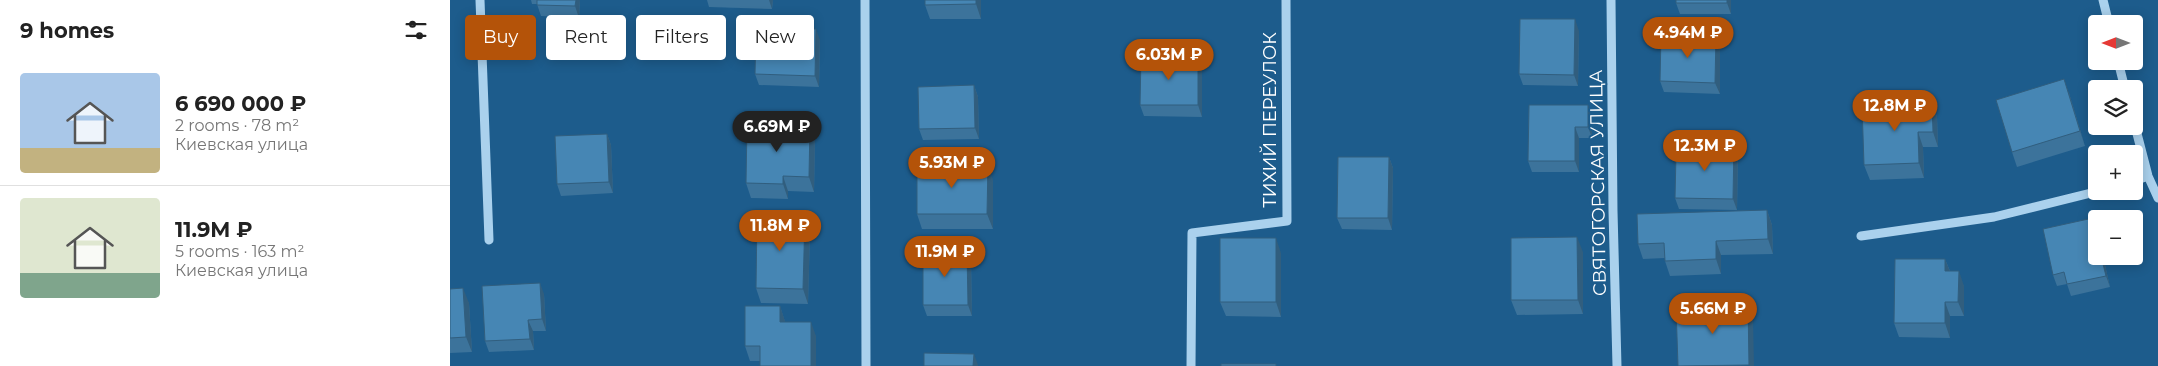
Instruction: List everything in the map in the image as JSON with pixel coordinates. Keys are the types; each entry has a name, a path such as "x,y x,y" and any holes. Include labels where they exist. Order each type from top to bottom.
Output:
{"street":[{"path":"480,0 489,240"},
{"path":"865,0 866,366"},
{"name":"ТИХИЙ ПЕРЕУЛОК","path":"1191,366 1192,233 1287,221 1286,0"},
{"name":"СВЯТОГОРСКАЯ УЛИЦА","path":"1611,0 1617,366"},
{"path":"2103,0 2107,15"},
{"path":"2137,135 2148,176 2158,198"},
{"path":"2143,178 2148,176"},
{"path":"1861,236 1994,217 2088,194"}],"building":[{"path":"537,0 576,0 575,6 537,5"},
{"path":"925,0 976,0 976,4 925,5"},
{"path":"1676,0 1727,0 1727,3 1676,3"},
{"path":"1520,19 1575,19 1574,75 1519,74"},
{"path":"814,29 816,29 815,76 755,74 755,60 814,60"},
{"path":"1661,35 1716,36 1715,83 1660,81"},
{"path":"1141,56 1198,56 1198,105 1140,105"},
{"path":"2064,79 2080,131 2012,152 1996,100"},
{"path":"974,85 975,128 919,129 918,87"},
{"path":"1932,102 1933,132 1918,132 1919,163 1864,165 1862,105"},
{"path":"1529,105 1588,105 1588,127 1575,127 1575,161 1528,161"},
{"path":"747,124 810,125 809,177 783,176 783,184 746,183"},
{"path":"607,134 609,182 557,184 555,136"},
{"path":"1686,143 1734,144 1733,199 1675,198 1676,154 1686,154"},
{"path":"1338,157 1389,157 1388,218 1337,218"},
{"path":"917,165 988,165 987,214 917,214"},
{"path":"1767,210 1768,239 1716,241 1716,259 1665,261 1664,243 1638,244 1637,214"},
{"path":"757,216 805,217 803,289 756,288"},
{"path":"2088,219 2088,265 2103,265 2106,276 2067,284 2064,272 2053,275 2043,229"},
{"path":"1577,237 1578,300 1511,300 1511,238"},
{"path":"1220,238 1276,238 1276,302 1220,302"},
{"path":"967,250 968,305 923,305 923,251"},
{"path":"1895,259 1945,259 1945,271 1959,271 1958,302 1945,302 1945,323 1894,323"},
{"path":"540,283 542,319 528,320 530,339 485,341 482,286"},
{"path":"463,288 466,337 450,338 450,289"},
{"path":"1748,304 1749,365 1678,366 1676,307"},
{"path":"745,306 780,306 780,322 811,322 811,366 760,366 760,346 745,346"},
{"path":"924,353 974,354 973,366 924,366"},
{"path":"1221,364 1276,364 1276,366 1221,366"}]}
